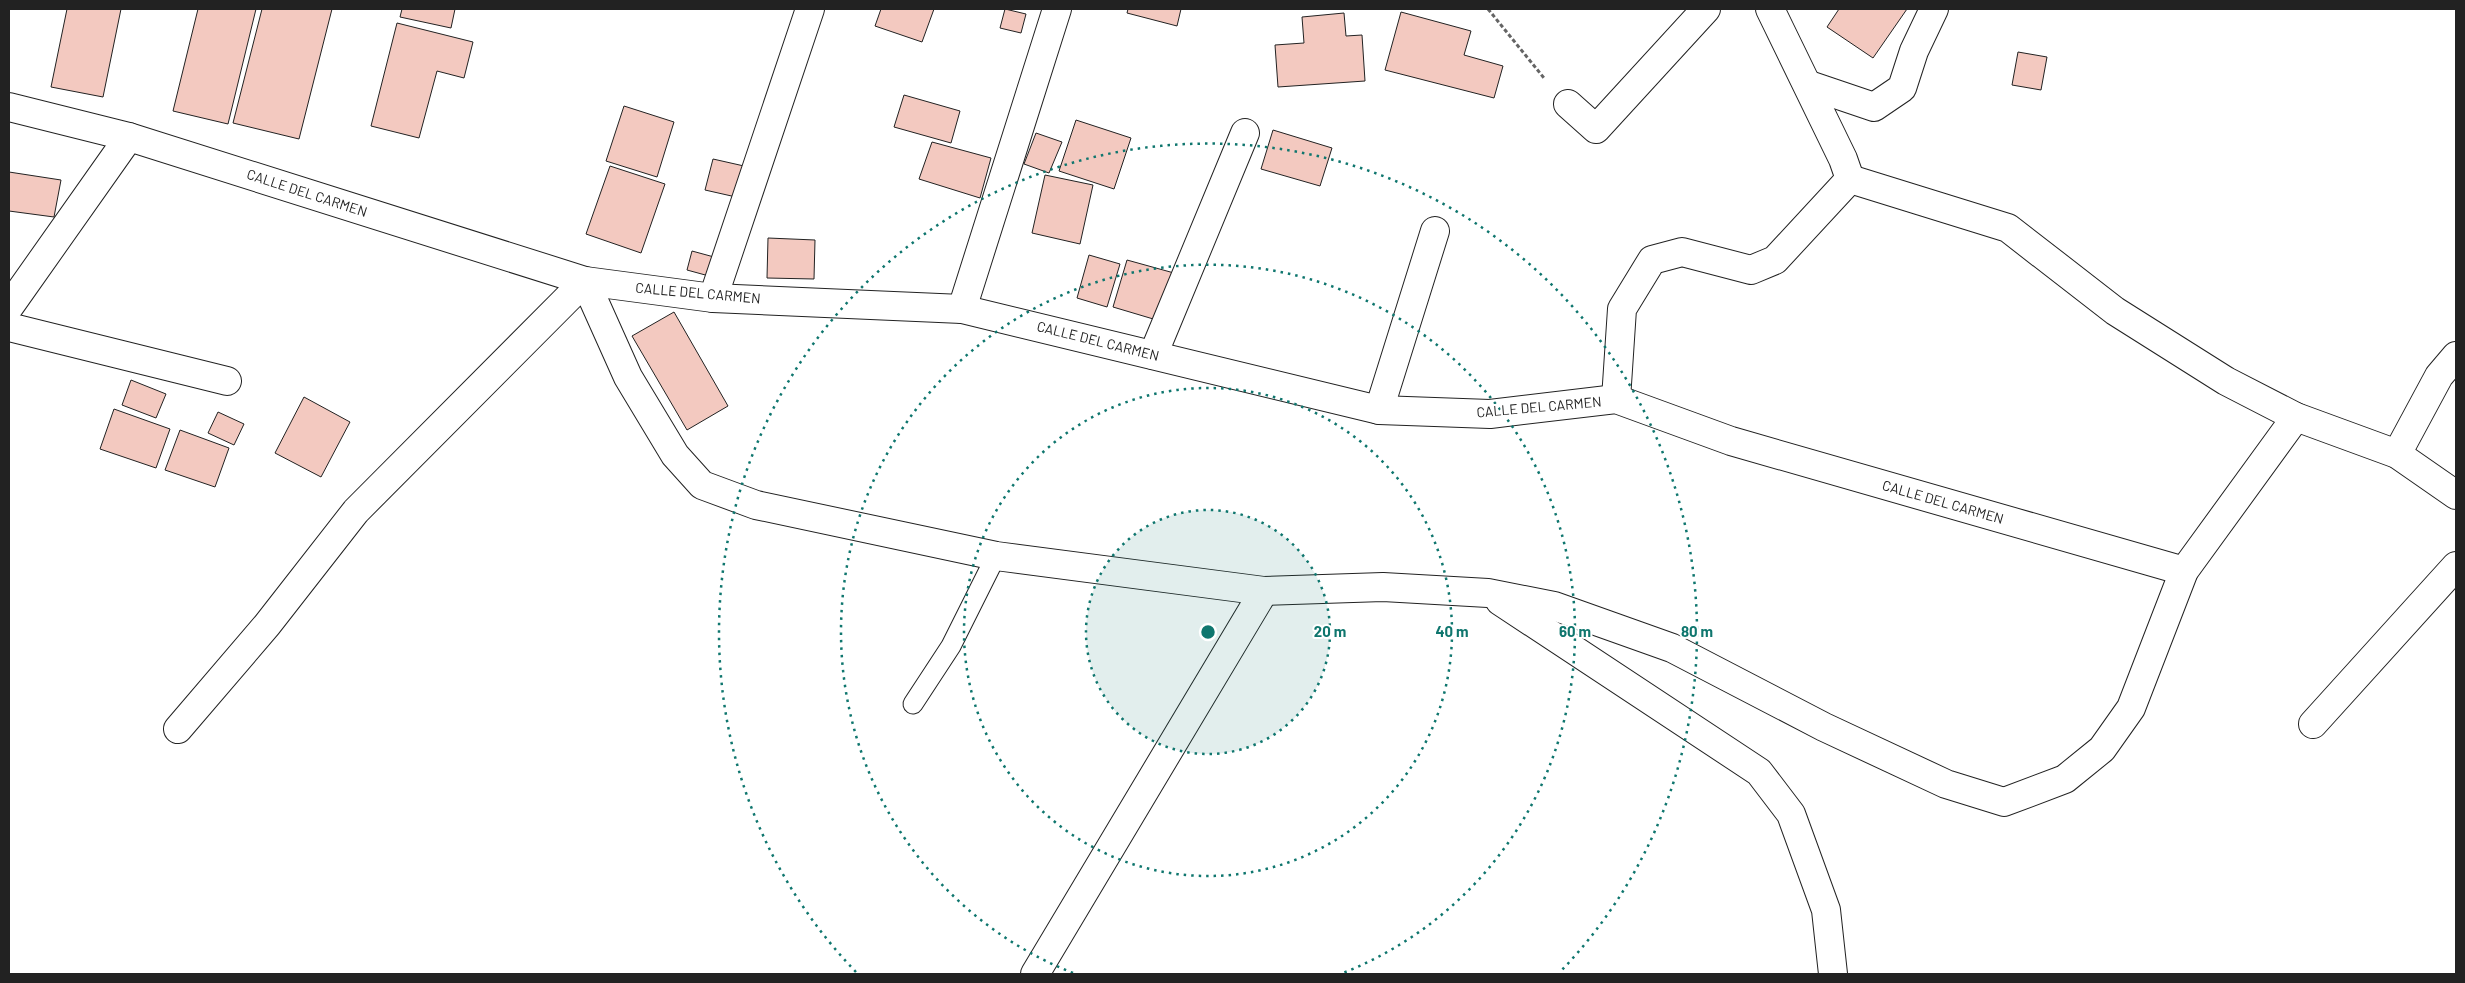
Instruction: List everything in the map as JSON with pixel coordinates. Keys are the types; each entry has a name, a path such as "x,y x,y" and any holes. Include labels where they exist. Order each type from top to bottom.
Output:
{"street":[{"path":"713,298 810,9"},
{"path":"962,309 1057,9"},
{"path":"1568,104 1596,129 1706,9"},
{"path":"1770,9 1809,85 1843,159 1850,179"},
{"path":"1809,85 1874,107 1902,88 1914,51 1934,9"},
{"name":"CALLE DEL CARMEN","path":"9,107 129,137 586,281 713,298 962,309 1379,410 1490,414 1616,399 1731,441 2184,571"},
{"path":"1153,355 1245,133"},
{"path":"9,307 129,137"},
{"path":"1616,399 1622,308 1652,260 1682,252 1751,270 1775,260 1850,179"},
{"path":"1850,179 2008,228 2115,311 2226,381 2296,417 2397,454 2456,495"},
{"path":"1379,410 1435,231"},
{"path":"178,729 268,625 356,511 586,281 628,377 675,454 702,485 756,505 996,556 1264,591 1383,587 1488,593 1554,606 1672,648 1824,726 1946,784 2004,802 2065,778 2102,749 2131,708 2184,571 2296,417"},
{"path":"9,327 227,381"},
{"path":"2397,454 2439,376 2456,356"},
{"path":"2312,724 2456,566"},
{"path":"1035,974 1264,591"},
{"path":"1488,593 1759,772 1791,814 1826,910 1833,974"}],"lane":[{"path":"913,704 951,646 996,556"}],"path":[{"path":"1488,9 1568,104"}],"building":[{"path":"67,9 121,9 103,97 51,87"},
{"path":"198,9 256,9 228,124 173,111"},
{"path":"262,9 332,9 299,139 233,123"},
{"path":"402,9 455,9 451,28 400,17"},
{"path":"881,9 934,9 922,42 875,26"},
{"path":"1005,9 1026,14 1021,33 1000,28"},
{"path":"1128,9 1181,9 1177,26 1127,13"},
{"path":"1839,9 1907,9 1873,58 1827,27"},
{"path":"1401,12 1471,31 1464,55 1503,66 1494,98 1385,70"},
{"path":"1344,13 1346,36 1362,35 1365,81 1278,87 1275,45 1304,43 1302,17"},
{"path":"397,23 473,42 464,78 437,71 419,138 371,126"},
{"path":"2018,52 2047,57 2041,90 2012,85"},
{"path":"904,95 960,111 951,143 894,127"},
{"path":"624,106 674,122 657,177 606,161"},
{"path":"1076,120 1131,138 1114,189 1059,171"},
{"path":"1273,130 1332,148 1320,186 1261,169"},
{"path":"1036,133 1062,142 1049,173 1024,164"},
{"path":"932,142 991,158 980,198 919,179"},
{"path":"713,159 744,166 736,197 705,190"},
{"path":"610,166 665,184 641,253 586,234"},
{"path":"9,172 61,180 54,217 9,211"},
{"path":"1045,175 1093,185 1080,244 1032,233"},
{"path":"768,238 815,240 814,279 767,278"},
{"path":"692,251 714,257 709,276 687,270"},
{"path":"1089,255 1120,264 1107,307 1077,298"},
{"path":"1127,260 1174,273 1160,321 1113,307"},
{"path":"674,312 728,406 687,430 632,336"},
{"path":"131,380 166,394 156,418 122,405"},
{"path":"304,397 350,422 321,477 275,453"},
{"path":"114,409 170,429 156,468 100,449"},
{"path":"218,412 244,424 234,445 208,433"},
{"path":"180,430 229,448 215,487 165,470"}]}
